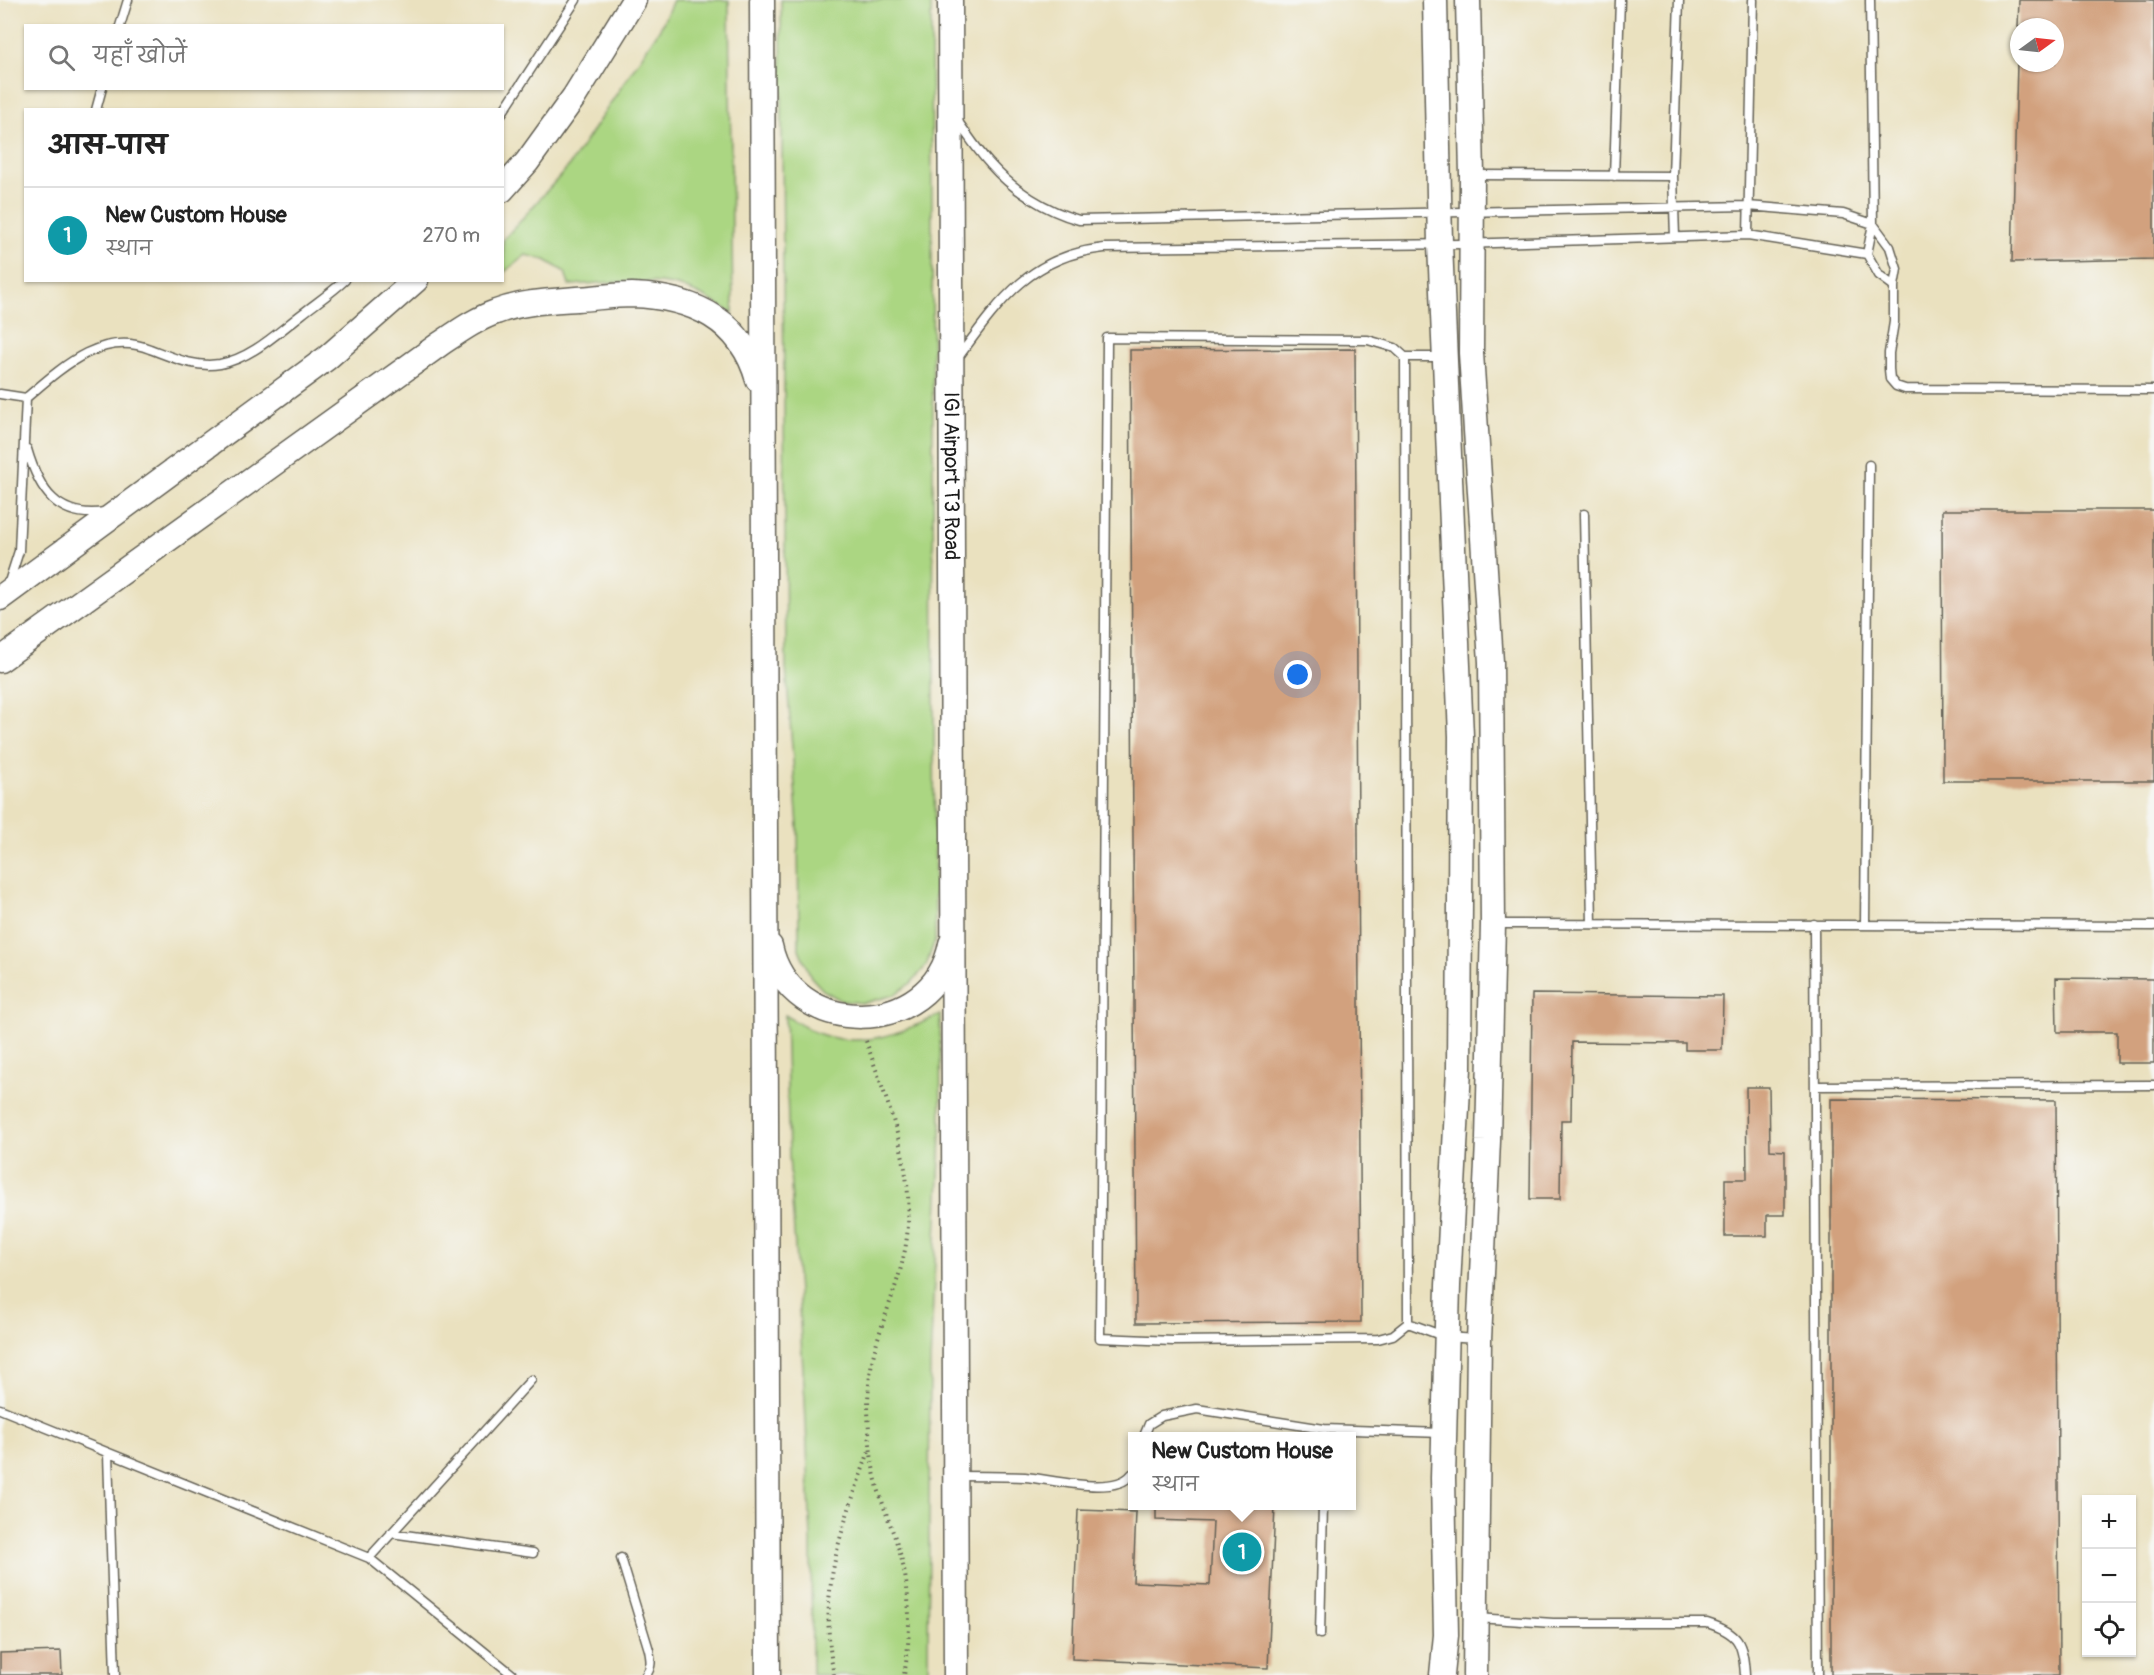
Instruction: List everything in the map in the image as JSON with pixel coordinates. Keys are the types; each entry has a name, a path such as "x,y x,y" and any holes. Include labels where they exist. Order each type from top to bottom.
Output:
{"main road":[{"path":"504,188 527,162 574,97 634,0"},
{"path":"762,0 768,1675"},
{"name":"IGI Airport T3 Road","path":"950,0 954,924"},
{"path":"1436,0 1440,244 1461,736 1459,1068 1446,1337 1444,1432 1446,1635 1442,1675"},
{"path":"1468,0 1472,175 1471,353 1491,662 1493,924 1488,1140 1479,1340 1475,1675"},
{"path":"0,598 327,358 414,282"},
{"path":"0,660 440,344 469,324 496,311 526,303 630,295 657,297 689,304 713,316 731,330 745,348 754,366 764,399"},
{"path":"766,926 772,957 789,985 814,1005 845,1016 877,1016 907,1005 932,984 948,956 954,924"},
{"path":"954,924 956,1675"}],"lane":[{"path":"121,24 128,0"},
{"path":"504,109 576,0"},
{"path":"1614,176 1620,0"},
{"path":"1676,237 1673,176 1679,0"},
{"path":"1748,235 1753,0"},
{"path":"1870,0 1873,224 1867,254 1879,275 1894,286"},
{"path":"97,108 101,90"},
{"path":"951,112 990,164 1006,179 1046,207 1079,220 1749,206 1843,214 1873,224 1890,247 1897,269 1894,286 1894,322 1889,353 1890,379 1896,386 1905,389 2154,390"},
{"path":"1472,175 1673,176"},
{"path":"952,366 988,316 1016,286 1041,268 1080,251 1104,248 1440,244 1748,235 1867,254"},
{"path":"0,394 26,398 70,362 101,347 133,344 190,364 219,364 233,360 263,344 342,282"},
{"path":"1408,1323 1393,1335 1378,1339 1173,1341 1100,1338 1107,338 1368,340 1395,348 1405,357 1444,357"},
{"path":"1405,357 1408,1323"},
{"path":"0,598 15,568 19,551 26,398"},
{"path":"25,443 39,483 48,496 60,504 75,512 93,514 109,512 130,504"},
{"path":"1865,925 1869,465"},
{"path":"1584,514 1592,924"},
{"path":"1493,924 2154,926"},
{"path":"1814,924 1818,1675"},
{"path":"1815,1086 2154,1085"},
{"path":"1408,1323 1446,1337 1479,1340"},
{"path":"369,1558 531,1380"},
{"path":"0,1409 369,1558 513,1675"},
{"path":"1145,1432 1149,1424 1162,1416 1197,1409 1324,1432 1444,1432"},
{"path":"108,1454 115,1675"},
{"path":"956,1476 1026,1477 1084,1486 1125,1481 1128,1478"},
{"path":"1320,1634 1323,1510"},
{"path":"392,1533 533,1553"},
{"path":"621,1558 649,1650 651,1661 646,1675"},
{"path":"1475,1617 1553,1623 1707,1623 1721,1628 1737,1639 1743,1652 1745,1675"}],"path":[{"path":"866,1041 900,1140 908,1193 906,1243 900,1272 874,1354 869,1380 870,1447 875,1479 901,1557 906,1586 908,1642 904,1675"},
{"path":"834,1675 829,1632 831,1575 839,1541 870,1447"}],"green space":[{"path":"673,0 729,0 733,313 696,293 673,285 634,282 569,285 565,272 545,260 526,255 504,272 504,239 569,166 661,27"},
{"path":"781,0 931,0 935,940 926,966 911,983 894,995 864,1003 842,1001 823,990 811,977 799,949 798,827 786,667"},
{"path":"785,1015 818,1033 839,1039 854,1040 883,1037 940,1015 941,1135 930,1363 928,1675 812,1675 811,1540 805,1400 789,1156"}],"building":[{"path":"2019,0 2154,0 2154,259 2012,262 2017,72 2064,72 2064,18 2018,18"},
{"path":"1355,349 1361,1322 1136,1323 1130,350"},
{"path":"1942,510 2154,510 2154,781 1943,781"},
{"path":"2056,978 2154,979 2154,1063 2117,1063 2117,1032 2057,1032"},
{"path":"1532,994 1723,996 1722,1050 1685,1050 1685,1043 1572,1042 1571,1120 1561,1120 1560,1199 1530,1199"},
{"path":"1746,1087 1769,1087 1770,1150 1785,1151 1785,1215 1767,1215 1767,1236 1725,1236 1725,1179 1747,1179"},
{"path":"1831,1099 2056,1100 2059,1675 1831,1675"},
{"path":"1078,1510 1136,1512 1133,1582 1210,1585 1213,1522 1156,1520 1156,1510 1275,1510 1268,1668 1072,1659"},
{"path":"61,1651 62,1675 0,1675 0,1653"}],"place":[{"name":"New Custom House","path":"1242,1552"}]}
